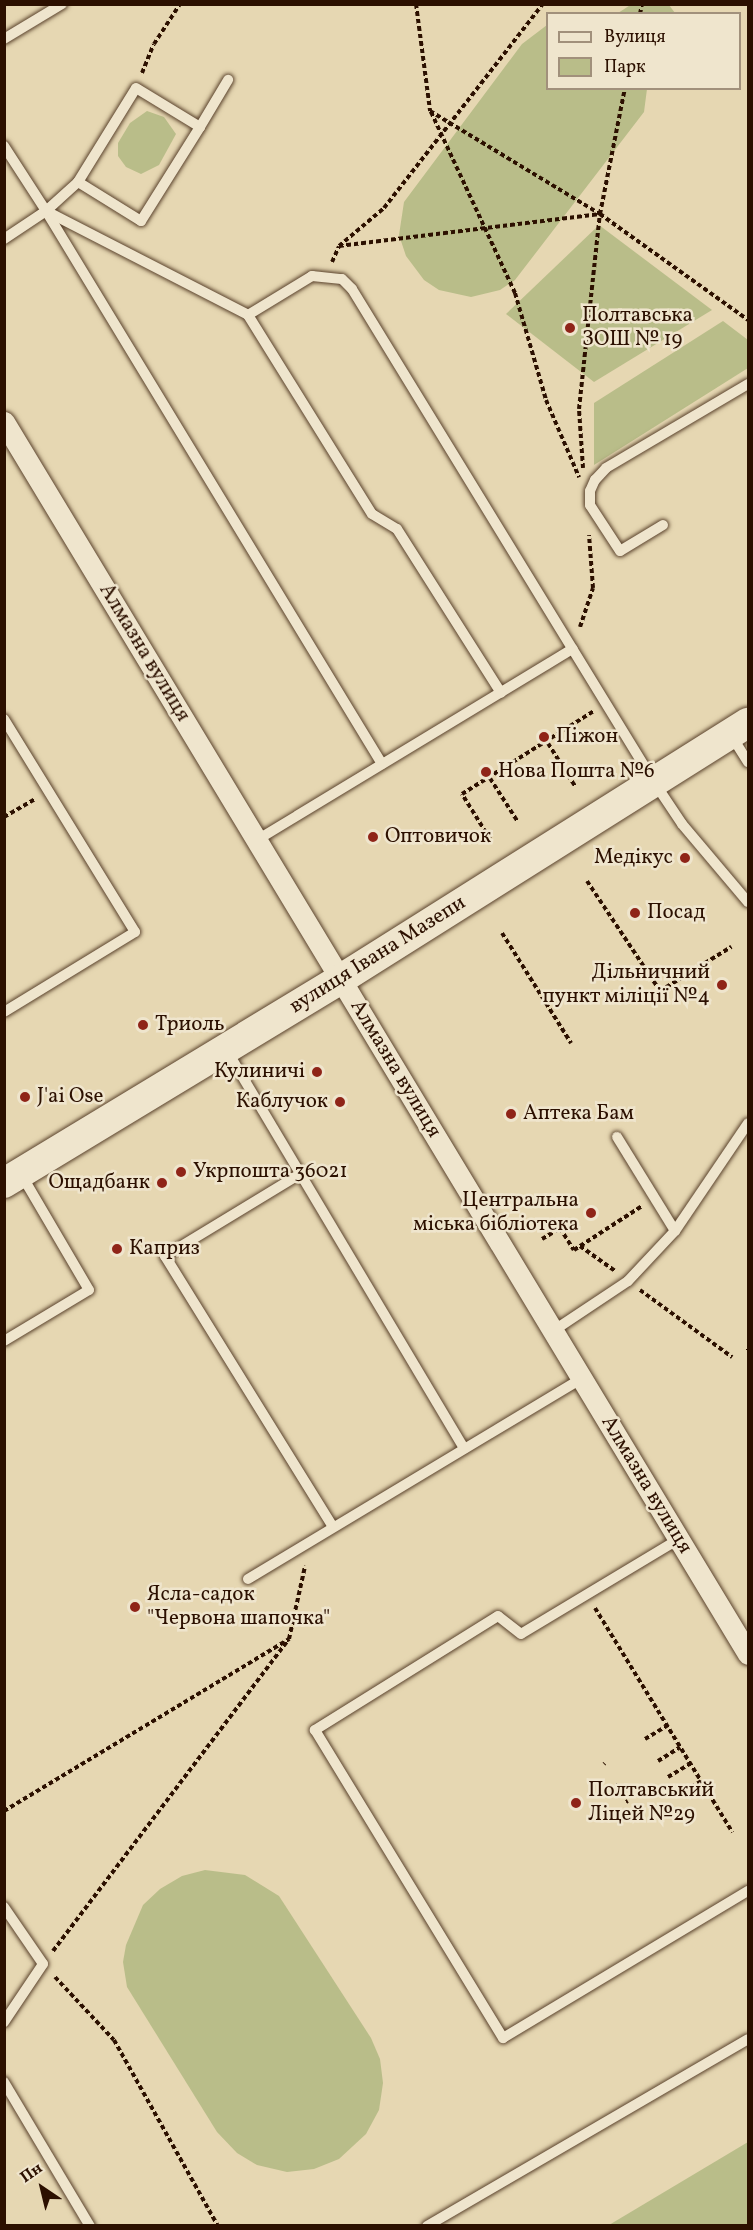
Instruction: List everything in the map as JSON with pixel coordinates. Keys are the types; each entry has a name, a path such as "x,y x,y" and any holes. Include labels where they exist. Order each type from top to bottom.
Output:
{"main road":[{"name":"вулиця Івана Мазепи","path":"12,1178 341,979 739,728"}],"street":[{"name":"Алмазна вулиця","path":"4,422 748,1654"}],"lane":[{"path":"4,39 62,4"},
{"path":"78,182 141,221 228,80"},
{"path":"4,238 46,211 78,182 136,88 200,127"},
{"path":"4,146 46,211 382,764"},
{"path":"46,211 248,315 372,514 397,529 501,693"},
{"path":"248,315 312,276 326,275 342,279 352,290 654,782 682,824 748,902"},
{"path":"663,525 620,551 590,505 590,491 595,480 606,468 748,384"},
{"path":"257,840 573,649"},
{"path":"4,718 135,932 4,1012"},
{"path":"739,728 748,762"},
{"path":"226,1049 464,1448"},
{"path":"553,1331 628,1281 675,1231 748,1123"},
{"path":"617,1137 675,1231"},
{"path":"300,1174 165,1256 333,1527"},
{"path":"4,1341 89,1290 12,1178"},
{"path":"248,1578 582,1378"},
{"path":"679,1539 521,1634 498,1616 315,1730 503,2038 748,1891"},
{"path":"4,1907 43,1964 4,2022"},
{"path":"427,2226 748,2039"},
{"path":"4,2082 90,2226"}],"path":[{"path":"136,88 154,44 180,4"},
{"path":"416,4 430,111 515,293 546,400 583,481 579,409 600,214 625,90"},
{"path":"326,275 339,246 384,208 543,4"},
{"path":"430,111 600,214 748,320"},
{"path":"339,246 600,214"},
{"path":"573,649 593,588 588,528"},
{"path":"490,840 462,794 545,739 606,703"},
{"path":"545,739 575,786"},
{"path":"486,772 518,822"},
{"path":"4,817 49,790"},
{"path":"587,881 660,991 731,947"},
{"path":"502,933 571,1043"},
{"path":"542,1239 560,1228 573,1250 655,1198"},
{"path":"580,1246 732,1357"},
{"path":"218,2226 114,2040 43,1964 289,1639 310,1541"},
{"path":"586,1595 732,1832"},
{"path":"4,1811 289,1639"},
{"path":"645,1739 667,1726"},
{"path":"658,1761 680,1748"},
{"path":"668,1777 690,1764"},
{"path":"678,1795 701,1781"}],"green space":[{"path":"632,4 669,5 674,12 620,12"},
{"path":"546,26 546,90 647,90 644,112 515,280 500,290 471,297 439,290 424,280 406,256 399,235 404,202 522,44"},
{"path":"147,111 164,117 176,134 159,165 141,174 126,167 118,156 118,143 130,123"},
{"path":"599,225 712,310 594,382 506,314"},
{"path":"723,321 748,340 748,368 594,465 594,403"},
{"path":"205,1870 245,1875 279,1896 371,2038 380,2059 383,2083 379,2110 366,2134 339,2159 314,2169 287,2172 257,2165 237,2153 217,2132 127,1987 123,1962 126,1945 143,1905 160,1889 182,1876"},
{"path":"748,2142 748,2225 609,2225"}],"place":[{"name":"Полтавська ЗОШ № 19","path":"570,328"},
{"name":"Піжон","path":"544,737"},
{"name":"Нова Пошта №6","path":"486,772"},
{"name":"Оптовичок","path":"373,837"},
{"name":"Медікус","path":"685,858"},
{"name":"Посад","path":"635,913"},
{"name":"Дільничний пункт міліції №4","path":"722,985"},
{"name":"Триоль","path":"143,1025"},
{"name":"Кулиничі","path":"317,1072"},
{"name":"J'ai Ose","path":"25,1097"},
{"name":"Каблучок","path":"340,1102"},
{"name":"Аптека Бам","path":"511,1114"},
{"name":"Укрпошта 36021","path":"181,1172"},
{"name":"Ощадбанк","path":"162,1183"},
{"name":"Центральна міська бібліотека","path":"591,1213"},
{"name":"Каприз","path":"117,1249"},
{"name":"Ясла-садок \"Червона шапочка\"","path":"135,1607"},
{"name":"Полтавський Ліцей №29","path":"576,1803"}]}
